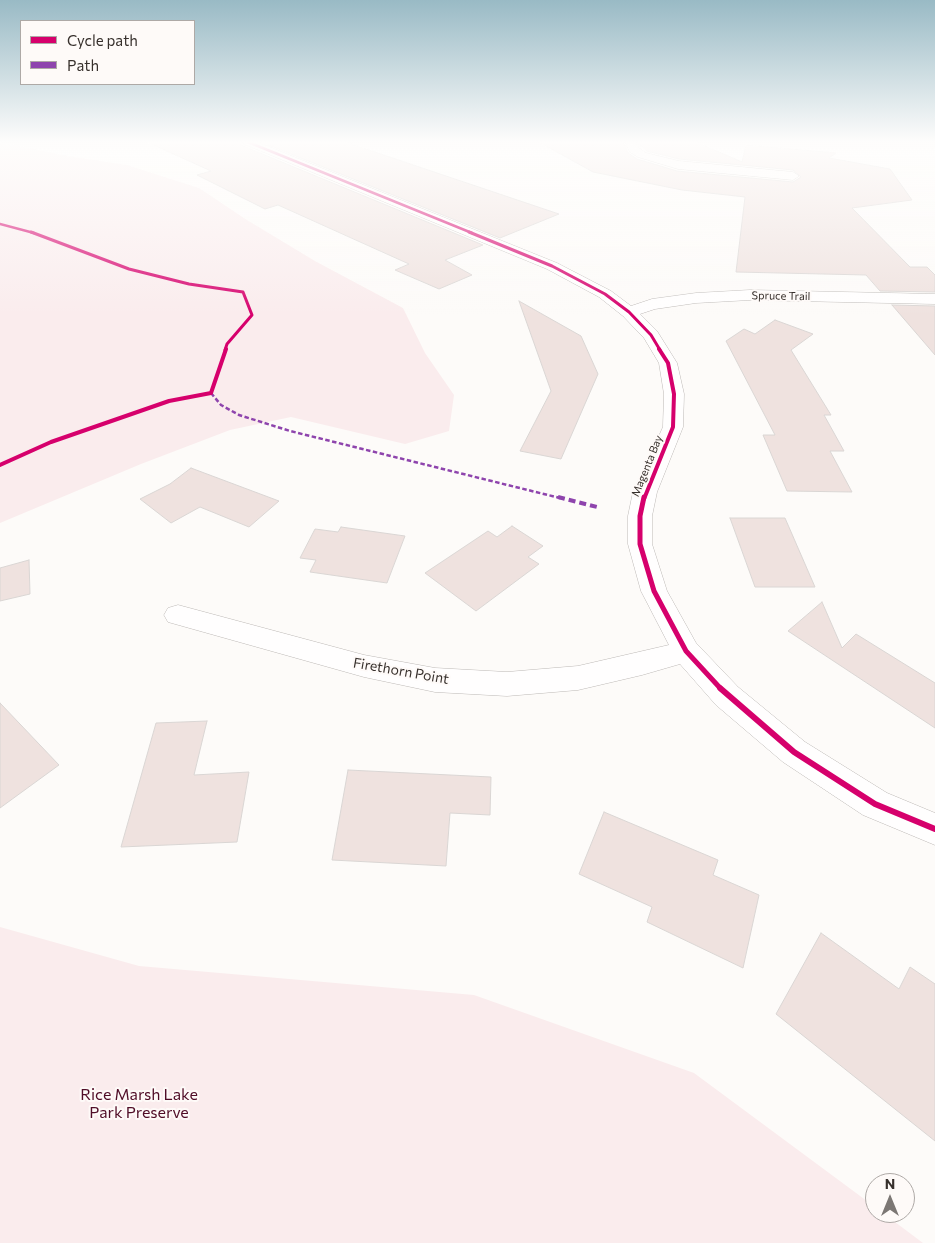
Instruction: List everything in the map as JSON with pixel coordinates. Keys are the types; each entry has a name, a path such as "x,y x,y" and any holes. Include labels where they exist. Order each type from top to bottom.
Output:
{"street":[{"name":"Magenta Bay","path":"390,200 552,266 605,294 629,312 651,335 668,363 674,394 673,427 645,492 640,516 640,544 654,591 686,650 727,696 794,752 874,804 935,829"},
{"name":"Spruce Trail","path":"629,312 660,302 750,295 935,299"},
{"name":"Firethorn Point","path":"178,615 364,666 435,680 507,684 578,678 642,664 686,650"}],"green space":[{"path":"0,200 217,200 315,261 403,308 425,353 454,395 449,431 405,444 291,417 230,430 141,464 0,523"},
{"name":"Rice Marsh Lake Park Preserve","path":"0,927 139,966 474,995 694,1073 865,1200 865,1223 896,1223 923,1243 0,1243"}],"building":[{"path":"247,200 374,200 483,245 445,260 472,275 439,289 395,270 409,264 278,205 265,209"},
{"path":"405,200 517,200 559,214 500,238"},
{"path":"745,200 912,200 852,208 910,267 927,267 935,275 935,292 880,291 866,275 736,272"},
{"path":"519,301 581,336 598,374 561,459 520,451 551,391"},
{"path":"892,305 935,306 935,355"},
{"path":"775,320 813,334 791,350 831,415 824,415 844,451 830,451 852,492 787,491 763,435 775,435 726,341 744,329 755,334"},
{"path":"191,468 279,501 249,527 200,507 171,523 140,499 170,484"},
{"path":"730,518 785,518 815,587 755,587"},
{"path":"512,526 543,546 528,557 539,564 476,611 425,573 488,531 497,537"},
{"path":"341,527 405,536 387,583 310,572 316,560 300,558 315,529 338,532"},
{"path":"29,560 30,594 0,601 0,568"},
{"path":"822,602 842,648 856,634 935,683 935,728 788,631"},
{"path":"0,703 59,765 0,808"},
{"path":"207,721 194,775 249,772 237,842 121,847 156,723"},
{"path":"348,770 491,777 490,815 450,813 446,866 332,860"},
{"path":"604,812 718,860 713,875 759,895 743,968 647,922 652,907 579,874"},
{"path":"821,933 899,989 910,967 935,984 935,1141 776,1014"}],"marked path":[{"path":"211,393 221,405 239,415 290,431 597,507"}],"cycle path":[{"path":"390,200 552,266 605,294 629,312 651,335 668,363 674,394 673,427 645,492 640,516 640,544 654,591 686,651 727,696 794,752 875,804 935,829"},
{"path":"0,224 20,228 129,269 189,284 243,292 252,315 227,344 211,393 169,401 51,442 0,465"}]}
